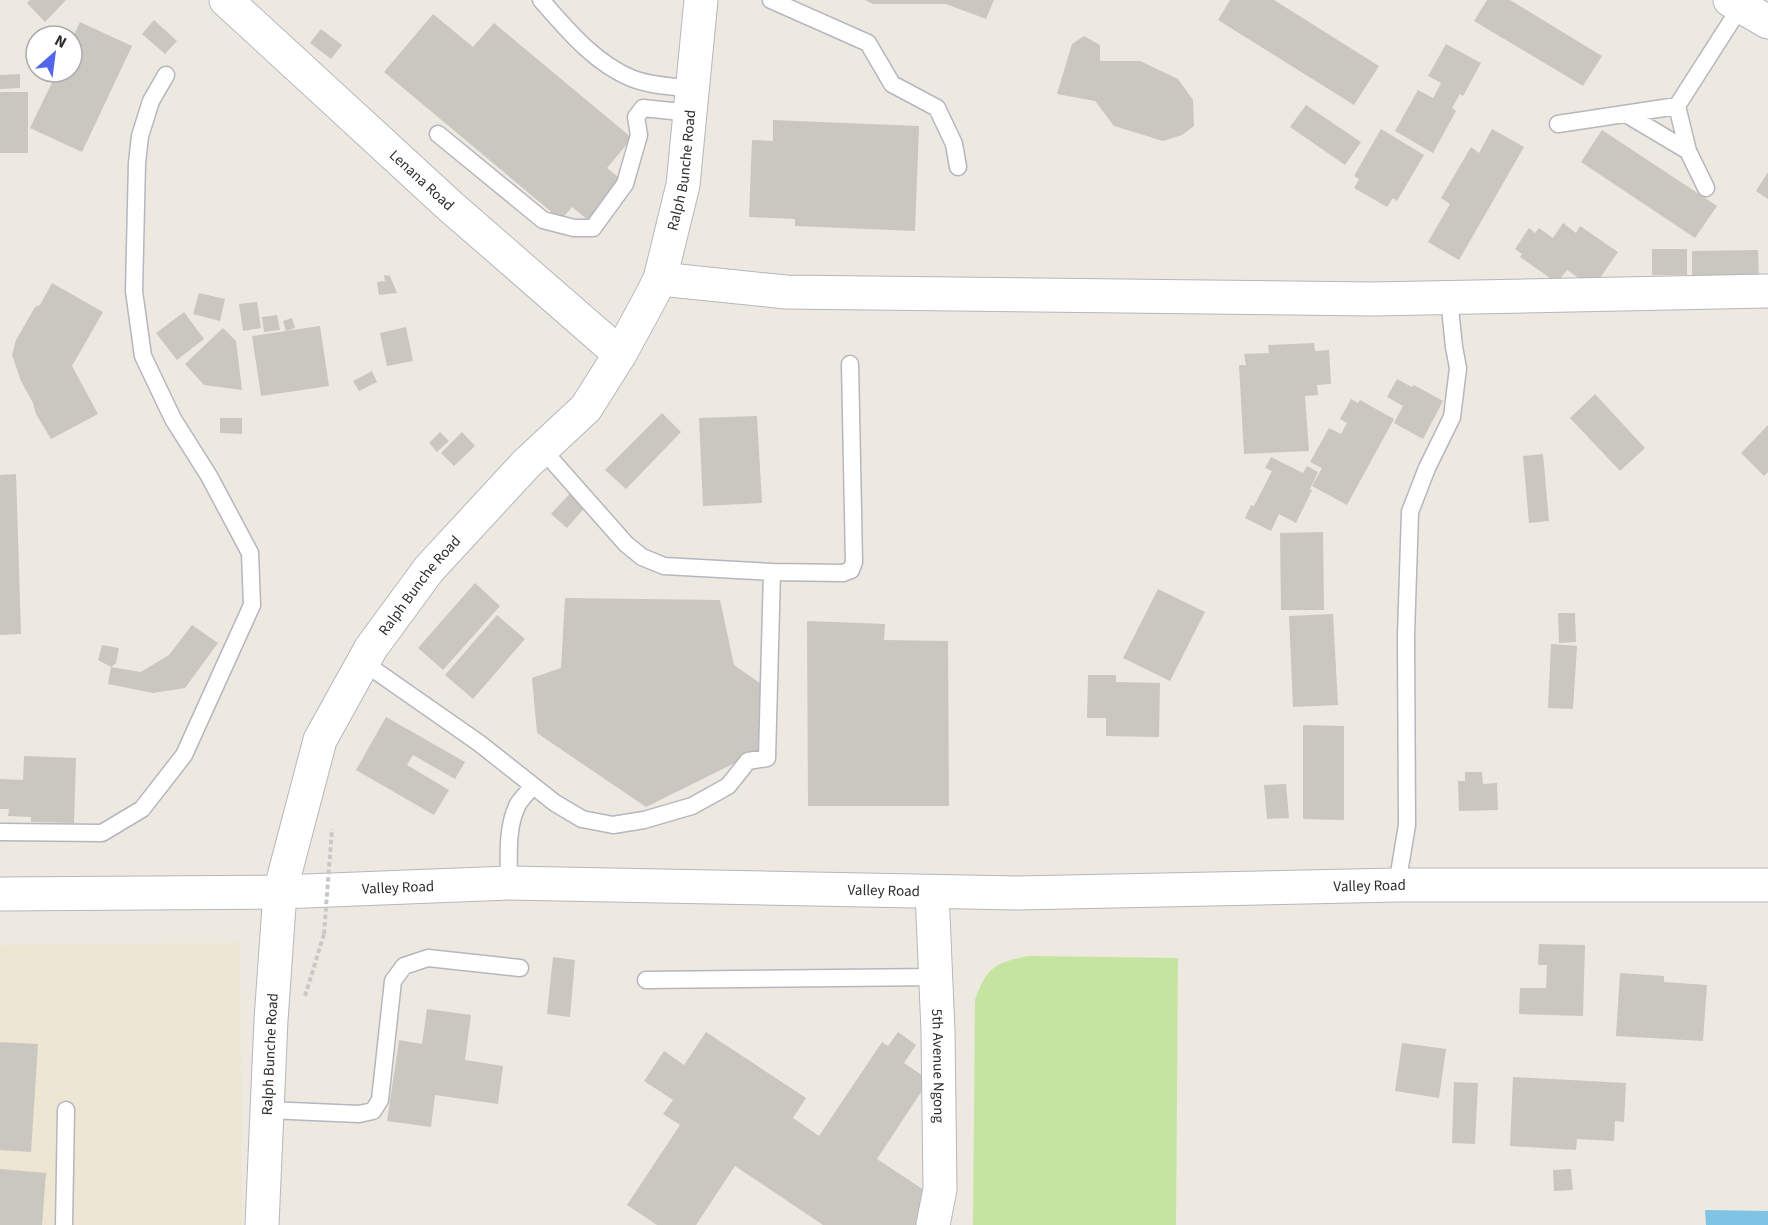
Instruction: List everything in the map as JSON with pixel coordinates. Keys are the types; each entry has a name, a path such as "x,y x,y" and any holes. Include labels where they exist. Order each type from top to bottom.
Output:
{"street":[{"name":"Lenana Road","path":"226,0 441,198 620,354"},
{"name":"Ralph Bunche Road","path":"262,1225 271,1020 280,892 320,740 371,648 429,569 542,449 586,408 620,354 660,279 683,185 701,0"},
{"path":"660,279 786,292 1373,299 1768,291"},
{"name":"Valley Road","path":"0,894 280,892 509,883 933,899 1030,893 1397,885 1768,885"},
{"name":"5th Avenue Ngong","path":"933,899 940,1189 933,1225"}],"lane":[{"path":"541,0 582,45 605,64 632,78 657,84 692,101"},
{"path":"774,1 868,43 892,84 937,108 954,144 958,166"},
{"path":"1558,124 1677,106 1746,9"},
{"path":"0,832 102,833 142,809 184,755 252,605 250,553 209,476 173,419 143,356 134,291 137,163 140,136 151,101 166,75"},
{"path":"438,134 543,220 574,228 593,228 625,184 639,135 636,117 643,108 692,101"},
{"path":"1677,106 1688,151 1706,188"},
{"path":"1626,114 1688,151"},
{"path":"1397,885 1407,825 1406,635 1410,512 1427,468 1452,417 1458,368 1449,298"},
{"path":"542,449 626,544 642,557 664,566 843,573 851,570 854,562 850,364"},
{"path":"363,662 480,743 555,803 582,819 613,825 644,820 692,806 728,786 748,761 767,758 772,572"},
{"path":"509,883 511,824 519,803 533,786"},
{"path":"268,1110 359,1114 373,1111 380,1100 393,981 404,966 428,958 520,968"},
{"path":"646,980 936,977"},
{"path":"64,1225 66,1110"}],"path":[{"path":"324,934 332,829"}],"shaded area":[{"path":"240,943 242,1225 0,1225 0,945"}],"green space":[{"path":"1029,956 1178,958 1176,1225 973,1225 975,1000 983,980 994,968 1008,961"}],"water":[{"path":"1705,1210 1768,1211 1768,1225 1706,1225"}],"building":[{"path":"30,0 66,0 45,22 27,3"},
{"path":"865,0 994,0 986,19 946,4 873,4"},
{"path":"1230,0 1274,0 1379,66 1354,105 1218,20"},
{"path":"1487,0 1510,0 1602,56 1583,86 1474,21"},
{"path":"433,14 473,47 494,23 632,138 607,168 622,180 588,220 572,207 561,220 384,72"},
{"path":"154,20 177,41 165,54 142,34"},
{"path":"80,22 132,46 82,152 30,128 51,84 84,84 84,24 79,24"},
{"path":"321,29 342,45 331,59 310,43"},
{"path":"1084,36 1100,45 1100,61 1140,61 1178,79 1193,100 1194,126 1182,135 1163,141 1114,126 1095,101 1057,94 1072,44"},
{"path":"1446,44 1481,63 1463,96 1460,94 1452,108 1456,111 1433,153 1395,131 1418,90 1433,98 1441,83 1428,76"},
{"path":"20,74 20,88 0,89 0,75"},
{"path":"0,92 28,92 28,153 0,153"},
{"path":"1306,105 1361,142 1345,165 1290,127"},
{"path":"773,120 919,126 915,231 795,226 795,219 749,217 752,140 773,141"},
{"path":"1381,129 1424,155 1397,201 1393,198 1387,207 1354,188 1359,179 1354,176"},
{"path":"1492,129 1524,147 1459,260 1428,242 1450,204 1441,198 1471,147 1479,153"},
{"path":"1602,130 1717,206 1695,238 1581,162"},
{"path":"1768,172 1768,199 1756,191"},
{"path":"1563,223 1576,233 1580,226 1618,252 1593,288 1567,270 1557,283 1520,257 1522,254 1515,249 1529,228 1535,233 1539,228 1553,238"},
{"path":"1652,249 1687,249 1687,275 1652,275"},
{"path":"1758,250 1759,277 1692,278 1692,251"},
{"path":"384,275 390,276 397,293 379,295 377,282 385,281"},
{"path":"52,283 103,312 72,366 98,414 51,439 36,414 12,355 16,340"},
{"path":"199,293 225,299 220,321 193,314"},
{"path":"257,302 261,328 243,331 239,304"},
{"path":"184,312 204,339 177,360 156,333"},
{"path":"277,315 280,330 264,332 262,317"},
{"path":"292,318 295,328 286,331 283,321"},
{"path":"320,326 329,386 261,396 252,336"},
{"path":"406,327 413,361 387,366 380,333"},
{"path":"223,328 236,341 242,390 204,385 185,364"},
{"path":"1314,343 1315,351 1329,350 1331,384 1317,385 1318,395 1305,396 1309,451 1244,454 1239,365 1246,365 1244,354 1269,353 1268,345"},
{"path":"372,371 377,382 359,391 353,381"},
{"path":"1397,379 1412,387 1414,385 1443,401 1423,439 1394,423 1403,406 1387,397"},
{"path":"1595,394 1645,448 1620,471 1570,418"},
{"path":"1351,399 1358,403 1360,400 1394,419 1347,505 1312,486 1322,468 1310,462 1329,428 1341,434 1347,423 1340,419"},
{"path":"662,413 681,432 626,489 605,470"},
{"path":"757,416 762,503 703,506 699,418"},
{"path":"220,418 242,418 242,434 220,433"},
{"path":"1768,425 1768,472 1764,476 1741,453"},
{"path":"440,432 449,441 437,452 429,443"},
{"path":"462,432 475,446 454,466 441,453"},
{"path":"1543,454 1549,521 1529,523 1523,456"},
{"path":"1271,457 1303,473 1307,466 1318,472 1296,523 1279,514 1271,531 1245,518 1251,505 1254,506 1272,471 1265,468"},
{"path":"16,474 21,634 0,635 0,475"},
{"path":"574,489 589,503 567,528 551,514"},
{"path":"1323,532 1324,610 1281,610 1280,533"},
{"path":"475,583 500,606 443,670 418,648"},
{"path":"1158,589 1205,612 1170,681 1123,658"},
{"path":"565,598 720,600 734,665 761,684 761,750 646,807 537,733 532,678 561,668"},
{"path":"1558,613 1575,613 1576,642 1559,643"},
{"path":"1333,614 1338,705 1293,707 1289,616"},
{"path":"497,615 525,639 473,699 445,675"},
{"path":"807,621 885,624 884,640 948,641 949,806 808,806"},
{"path":"192,625 218,643 185,688 153,693 108,684 111,667 141,672 169,655"},
{"path":"1551,644 1577,646 1573,709 1548,708"},
{"path":"102,645 119,648 116,663 111,667 98,660"},
{"path":"1088,675 1116,675 1116,682 1160,683 1159,737 1106,736 1106,718 1087,718"},
{"path":"386,717 465,762 455,779 413,755 407,765 449,790 434,815 356,770"},
{"path":"1303,725 1344,726 1344,820 1303,819"},
{"path":"24,756 76,758 74,823 31,822 31,817 8,816 9,809 0,809 0,779 23,780"},
{"path":"1465,772 1482,772 1483,784 1497,783 1498,810 1459,811 1458,781 1465,781"},
{"path":"1286,784 1289,818 1267,819 1264,785"},
{"path":"1539,944 1585,945 1583,1016 1519,1014 1520,988 1546,988 1547,965 1538,965"},
{"path":"553,957 575,960 570,1017 547,1014"},
{"path":"1620,973 1664,976 1664,982 1707,985 1703,1041 1616,1036"},
{"path":"427,1009 471,1015 465,1060 503,1066 498,1104 435,1095 431,1127 387,1121 399,1040 422,1044"},
{"path":"706,1032 806,1098 793,1118 819,1136 882,1042 888,1046 898,1032 916,1045 904,1063 929,1080 877,1159 936,1198 918,1225 823,1225 735,1166 696,1225 657,1225 627,1205 680,1125 663,1114 673,1100 644,1081 664,1051 684,1065"},
{"path":"0,1042 38,1044 31,1152 0,1150"},
{"path":"1402,1043 1446,1049 1439,1098 1395,1091"},
{"path":"1513,1077 1626,1083 1624,1122 1615,1121 1614,1141 1577,1139 1576,1150 1510,1146"},
{"path":"1454,1082 1478,1083 1475,1144 1452,1143"},
{"path":"0,1169 46,1173 42,1225 0,1225"},
{"path":"1571,1169 1573,1190 1554,1191 1553,1170"}]}
